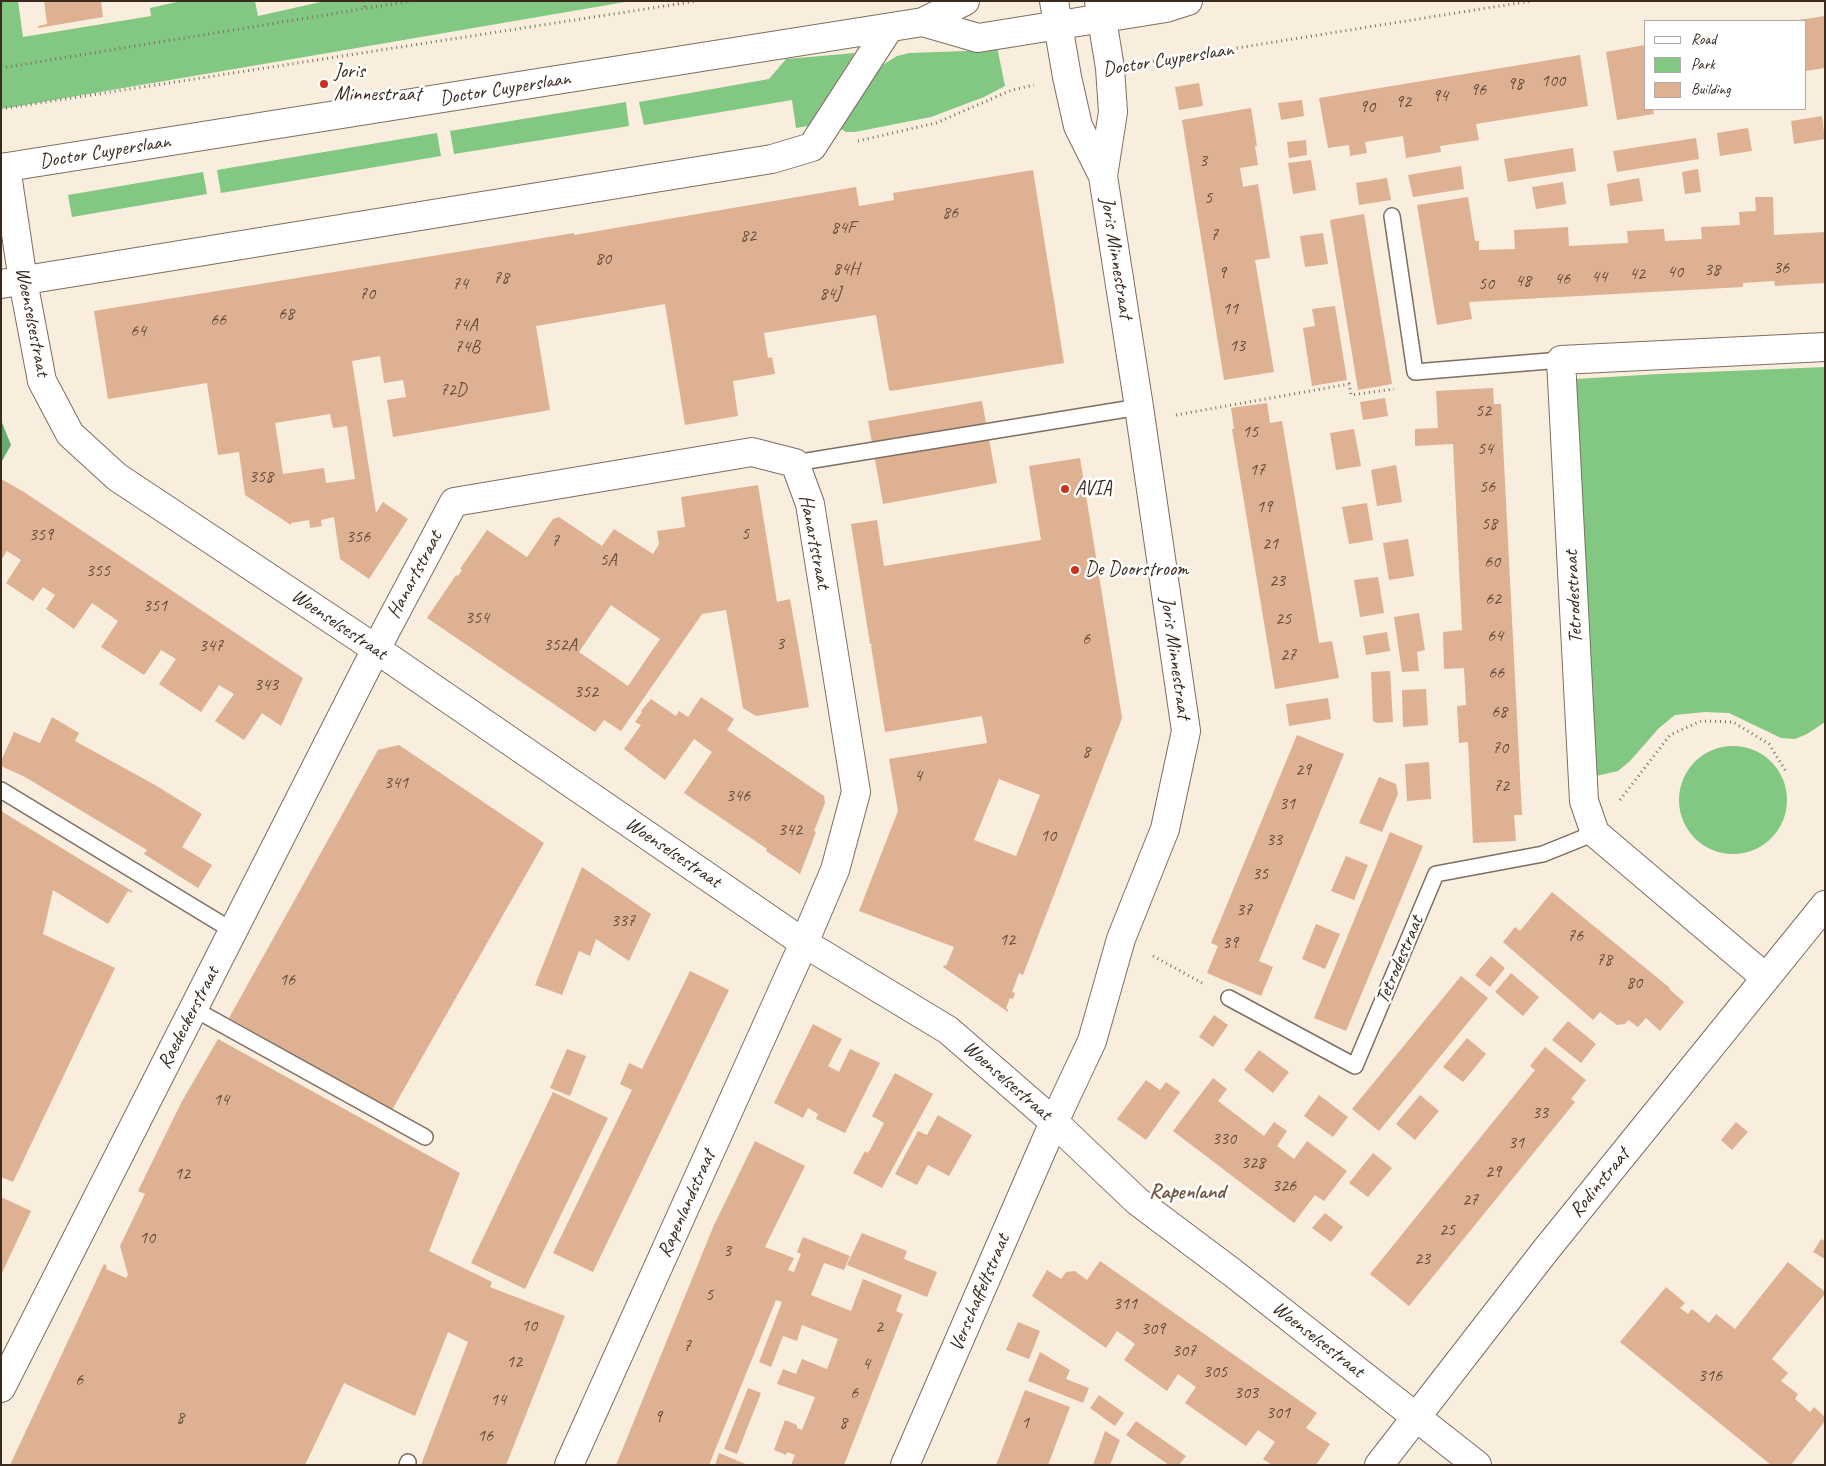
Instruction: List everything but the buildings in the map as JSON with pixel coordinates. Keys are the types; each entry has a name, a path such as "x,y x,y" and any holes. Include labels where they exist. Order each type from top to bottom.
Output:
{"street":[{"name":"Doctor Cuyperslaan","path":"4,168 889,28 923,22 965,1"},
{"name":"Doctor Cuyperslaan","path":"923,22 978,38 1056,13 1101,9 1166,8 1188,1"},
{"name":"Joris Minnestraat","path":"1054,1122 1092,1042 1121,939 1165,829 1186,731 1103,176 1113,112 1110,68 1101,9"},
{"name":"Joris Minnestraat","path":"1056,13 1078,126 1103,176"},
{"path":"12,282 772,159 812,147 889,28"},
{"name":"Woenselsestraat","path":"4,168 12,282 42,381 70,434 117,477 376,649 804,943 948,1030 1054,1122 1137,1201 1233,1273 1477,1465"},
{"path":"1561,360 1825,347"},
{"name":"Tetrodestraat","path":"1561,360 1584,801 1595,833"},
{"name":"Hanartstraat","path":"376,649 454,502 752,452 794,463 810,504 856,792 834,870 804,943"},
{"name":"Raedeckerstraat","path":"1,1388 376,649"},
{"path":"1595,833 1766,978"},
{"name":"Rodinstraat","path":"1379,1465 1545,1251 1825,904"},
{"name":"Rapenlandstraat","path":"569,1465 804,943"},
{"name":"Verschaffeltstraat","path":"905,1465 1054,1122"}],"lane":[{"path":"1392,216 1415,372 1561,360"},
{"path":"794,463 1140,414"},
{"path":"1,790 232,931"},
{"name":"Tetrodestraat","path":"1229,998 1354,1066 1436,874 1543,854 1595,833"},
{"path":"194,1009 425,1136"}],"path":[{"path":"364,1 365,8"},
{"path":"1,68 411,1"},
{"path":"1,109 698,1"},
{"name":"Doctor Cuyperslaan","path":"1110,68 1531,1"},
{"path":"812,147 864,140 936,124 1012,90 1067,77"},
{"path":"1140,414 1349,384 1351,396 1395,389 1415,372"},
{"path":"1595,833 1670,735 1701,721 1733,722 1769,744 1788,773"},
{"path":"1121,939 1229,998"}],"green space":[{"path":"1,1 18,1 23,37 151,16 150,8 181,1 255,1 258,16 325,1 631,1 1,109"},
{"path":"997,47 1005,86 984,97 931,117 855,132 846,132 840,128 875,72 897,56 909,53 966,51"},
{"path":"855,53 808,126 796,128 792,100 644,125 639,102 769,79 786,59"},
{"path":"626,102 629,126 454,154 450,131"},
{"path":"437,133 441,156 221,193 217,170"},
{"path":"203,172 207,194 72,217 68,195"},
{"path":"1825,367 1825,722 1807,734 1795,739 1781,738 1729,713 1705,712 1675,715 1659,728 1630,761 1618,771 1596,776 1576,379"},
{"path":"1,420 11,445 2,461 1,460"},
{"path":"1733,746 1754,750 1771,762 1783,779 1787,800 1783,821 1771,838 1754,850 1733,854 1712,850 1695,838 1683,821 1679,800 1683,779 1695,762 1712,750"}],"place":[{"name":"Joris Minnestraat","path":"324,84"},
{"name":"AVIA","path":"1065,489"},
{"name":"De Doorstroom","path":"1075,570"}],"district":[{"name":"Rapenland","path":"1187,1192"}]}
